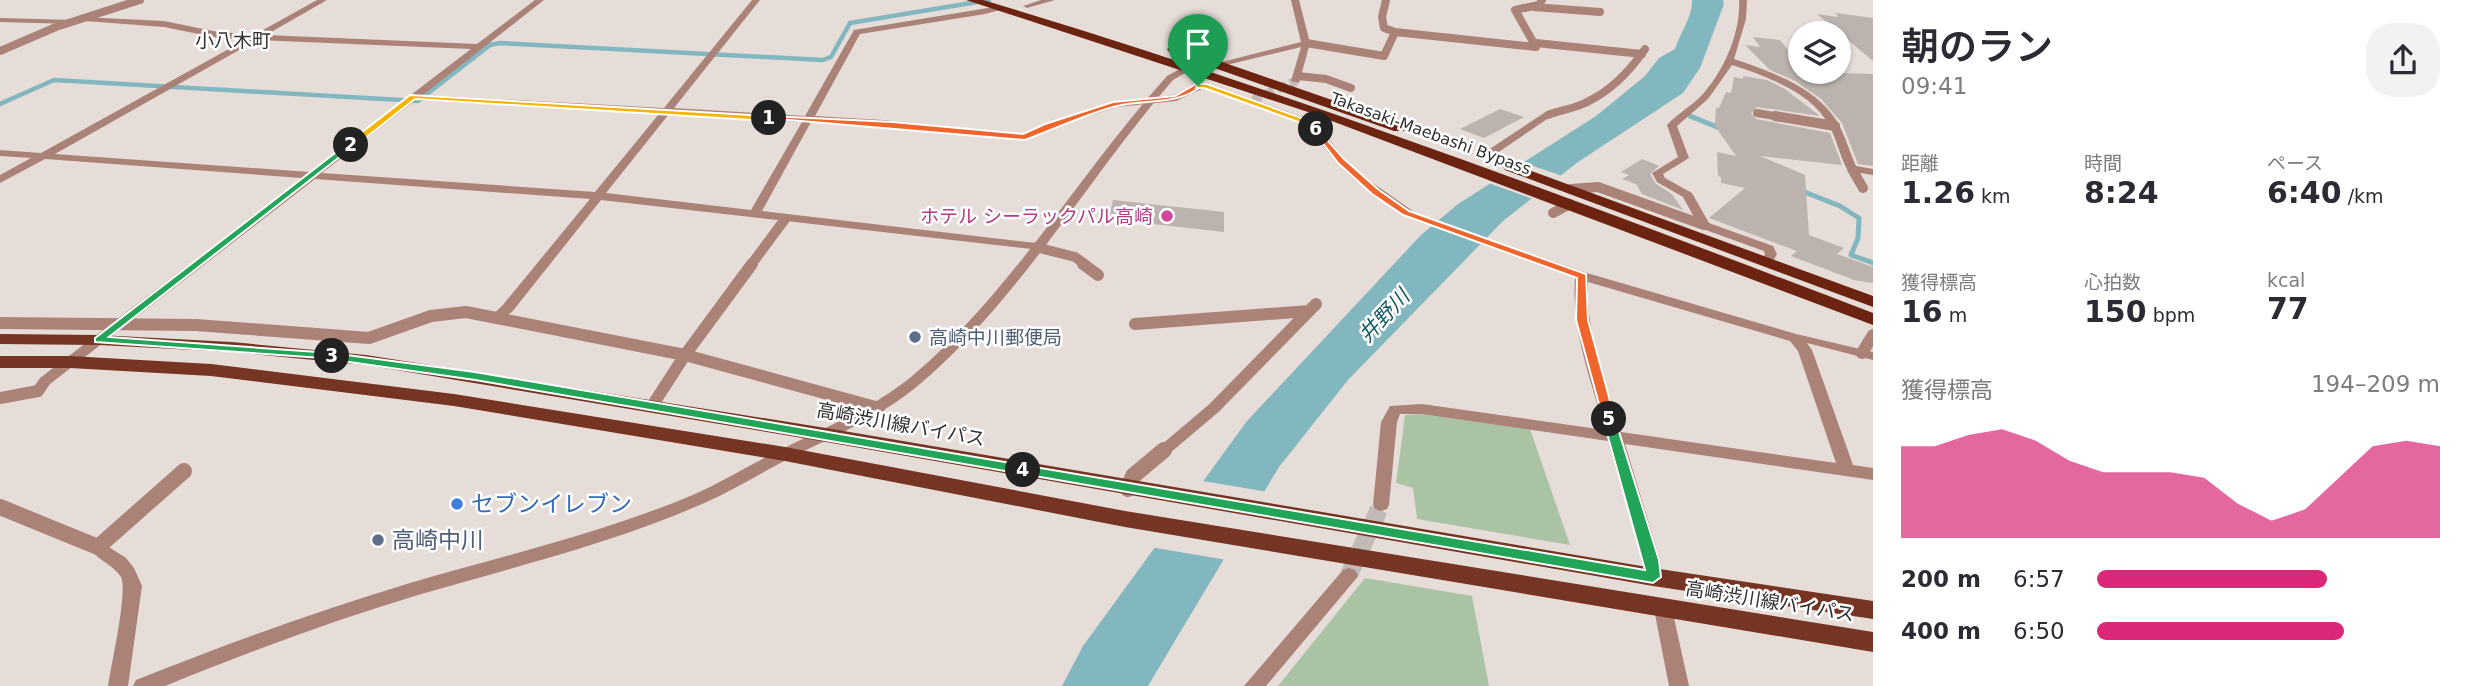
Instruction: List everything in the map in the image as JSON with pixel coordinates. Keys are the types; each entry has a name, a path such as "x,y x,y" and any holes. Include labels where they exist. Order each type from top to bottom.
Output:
{"highway":[{"name":"Takasaki-Maebashi Bypass","path":"971,0 1027,6 1221,65 1485,163 1563,201 1873,319"},
{"name":"Takasaki-Maebashi Bypass","path":"1002,4 1192,69 1485,163"},
{"name":"Takasaki-Maebashi Bypass","path":"1563,201 1767,262 1873,302"}],"main road":[{"name":"高崎渋川線バイパス","path":"0,340 99,340 233,347 366,360 826,435 1653,577 1873,610"},
{"name":"高崎渋川線バイパス","path":"0,362 70,362 211,370 454,400 785,454 1125,519 1285,543 1663,609 1873,642"}],"street":[{"path":"0,180 323,0"},
{"path":"38,391 45,381 541,0"},
{"path":"497,317 507,309 600,196 756,0"},
{"path":"1027,6 1051,0"},
{"path":"1295,0 1306,43 1297,78"},
{"path":"1743,0 1741,22 1730,61 1706,98 1672,125 1684,158 1657,173 1661,180 1688,195 1704,225 1763,245 1771,254 1767,262"},
{"path":"754,215 857,32 985,12 1002,4"},
{"path":"85,19 164,24 213,34 481,47"},
{"path":"0,20 73,22"},
{"path":"143,686 235,649 373,601 674,509 720,490 785,454 879,408 915,381 976,325 1170,78 1192,69 1221,65 1306,43"},
{"path":"1730,61 1769,75 1794,89 1825,113 1835,126 1852,169 1873,172"},
{"path":"413,97 893,124 1025,137 1048,126 1115,104 1177,98 1204,85 1310,123 1334,154 1359,178 1413,216 1583,276 1795,338 1867,355"},
{"path":"1485,163 1548,115"},
{"path":"0,153 600,196 1036,247"},
{"path":"1583,276 1582,320 1651,560 1653,577"},
{"path":"1795,338 1805,350 1847,471"},
{"path":"1381,505 1390,422 1395,409 1422,409 1873,474"},
{"path":"98,547 116,558 129,573 133,586 118,686"},
{"path":"1254,686 1349,575"},
{"path":"1663,609 1679,686"}],"lane":[{"path":"0,51 73,22 140,0"},
{"path":"1386,0 1382,23 1384,28 1395,32 1519,47 1536,47 1536,43"},
{"path":"1536,43 1515,10 1542,4 1542,0"},
{"path":"1533,7 1600,12"},
{"path":"1306,43 1384,56 1391,46 1395,32"},
{"path":"1536,43 1644,52 1624,77 1611,86 1576,107 1548,115"},
{"path":"1297,78 1326,79 1351,88"},
{"path":"1757,113 1835,126"},
{"path":"1852,169 1863,188"},
{"path":"1563,201 1598,187 1704,225"},
{"path":"652,407 685,355 785,219"},
{"path":"1036,247 1075,257 1098,275"},
{"path":"1135,324 1313,308 1214,408 1133,476 1136,490"},
{"path":"0,323 121,323 268,329 369,338 380,337 436,314 483,314 510,323 685,355 879,408"},
{"path":"1867,355 1873,335"},
{"path":"0,398 38,391"},
{"path":"0,507 98,547 184,471"}],"green space":[{"path":"1425,414 1530,429 1570,545 1417,519 1413,488 1396,483 1405,415"},
{"path":"1365,578 1472,596 1489,686 1278,686"}],"water":[{"name":"井野川","path":"1692,0 1723,0 1724,4 1700,68 1683,93 1578,162 1503,221 1348,380 1279,467 1148,686 1062,686 1083,646 1247,421 1421,235 1458,204 1596,116 1645,76 1659,58 1675,49 1688,18"}],"pier":[{"path":"1519,161 1565,177 1536,200 1486,182"},
{"path":"1197,480 1268,492 1227,560 1150,547"}],"building":[{"path":"1836,13 1873,18 1873,61 1851,43 1851,21 1825,21 1817,14 1838,17"},
{"path":"1753,37 1780,40 1788,50 1788,78 1770,70 1745,45 1760,47"},
{"path":"1851,73 1873,74 1873,166 1858,164 1842,123 1821,99 1799,84 1851,84"},
{"path":"1743,76 1767,80 1785,89 1820,116 1757,107 1751,113 1756,119 1830,133 1842,165 1760,156 1805,175 1809,235 1844,248 1837,254 1873,267 1873,283 1854,280 1791,256 1797,251 1709,218 1745,188 1721,183 1717,152 1736,156 1715,126 1716,108 1719,108 1726,92 1731,93 1734,77 1743,79"},
{"path":"1500,109 1524,117 1484,138 1460,129"},
{"path":"1642,159 1659,166 1650,174 1656,184 1672,194 1683,210 1642,194 1636,184 1622,179 1629,175 1621,172"},
{"name":"ホテル シーラックパル高崎","path":"1113,200 1224,212 1224,232 1109,219"}],"waterway":[{"path":"0,104 54,80 418,101 490,45 500,43 823,60 831,57 850,23 989,0"},
{"path":"1694,118 1690,116 1722,129"},
{"path":"1797,189 1840,206 1859,218 1858,238 1851,255 1873,263"}],"tunnel":[{"path":"1253,100 1296,81"},
{"path":"1349,575 1381,505"}],"place":[{"name":"ホテル シーラックパル高崎","path":"1167,216"},
{"name":"高崎中川郵便局","path":"915,337"},
{"name":"セブンイレブン","path":"457,504"},
{"name":"高崎中川","path":"378,540"}],"district":[{"name":"小八木町","path":"233,40"}],"route":[{"path":"1204,85 1310,123 1328,147 1359,178 1406,213 1583,276 1580,302 1584,331 1651,560 1653,577 475,376 309,354 99,340 413,97 883,124 1025,137 1048,126 1115,104 1177,98 1198,86 1204,85"}]}
